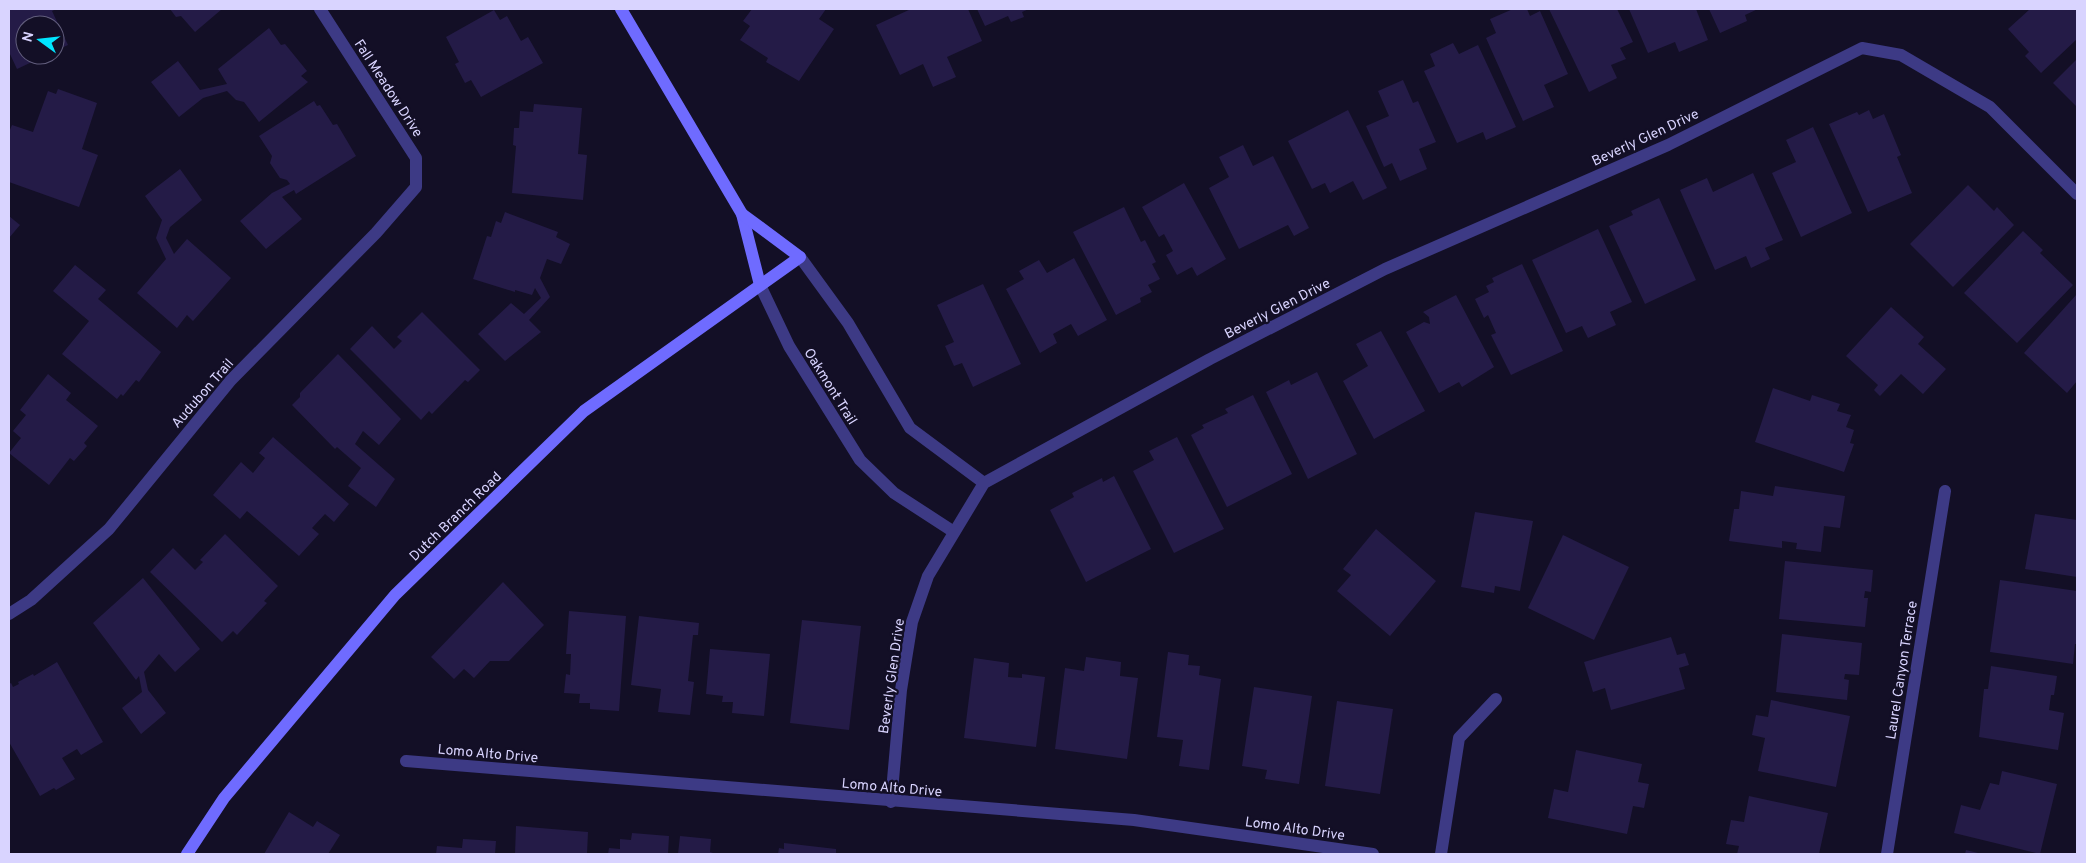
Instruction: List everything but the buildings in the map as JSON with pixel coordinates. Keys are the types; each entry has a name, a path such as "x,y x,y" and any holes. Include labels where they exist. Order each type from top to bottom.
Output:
{"street":[{"name":"Fall Meadow Drive","path":"320,9 416,158 416,187"},
{"name":"Oakmont Trail","path":"621,9 742,214 760,285 789,346 860,460 894,493 954,532"},
{"name":"Beverly Glen Drive","path":"891,802 902,690 912,622 928,576 984,483 1210,359 1385,268 1668,145 1862,48 1901,55 1990,106 2077,194"},
{"name":"Audubon Trail","path":"9,614 30,600 109,529 231,380 376,233 416,187"},
{"name":"Oakmont Trail","path":"742,214 800,257 848,323 910,428 984,483"},
{"name":"Dutch Branch Road","path":"186,854 224,798 395,595 584,411 800,257"},
{"name":"Laurel Canyon Terrace","path":"1887,854 1945,491"},
{"path":"1441,854 1459,738 1496,699"},
{"name":"Lomo Alto Drive","path":"406,761 891,802 1134,820 1373,854"}]}
